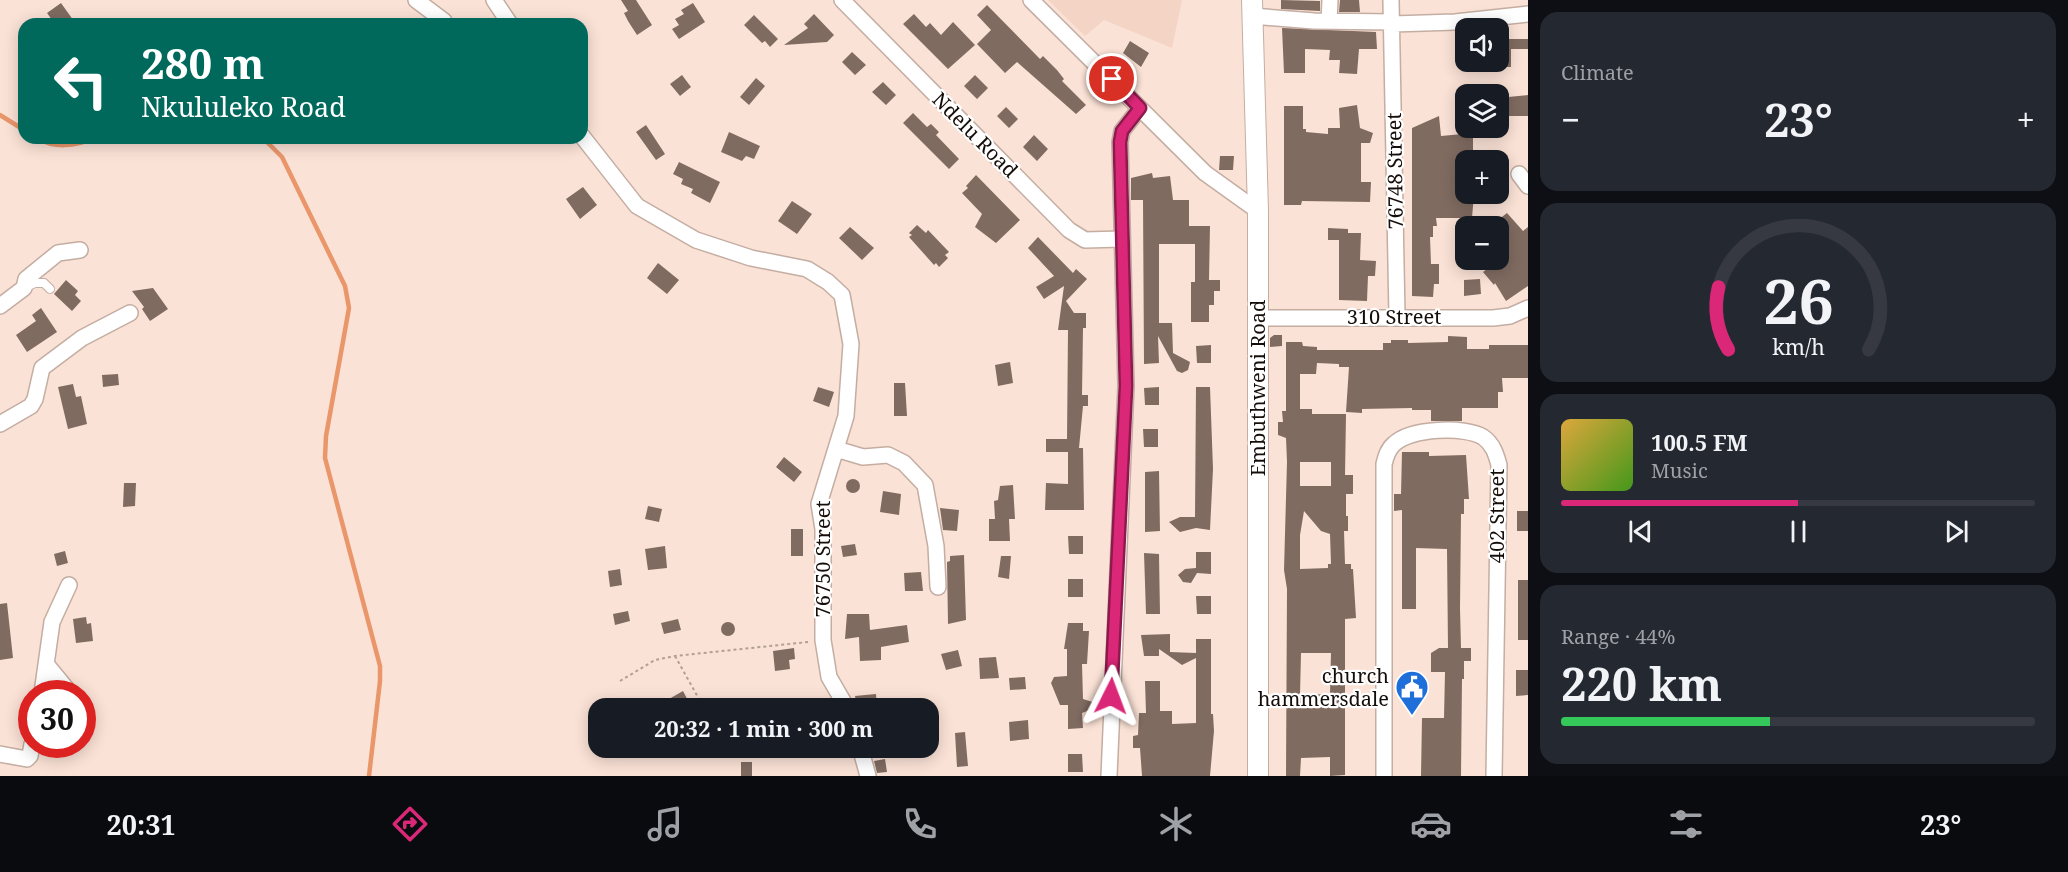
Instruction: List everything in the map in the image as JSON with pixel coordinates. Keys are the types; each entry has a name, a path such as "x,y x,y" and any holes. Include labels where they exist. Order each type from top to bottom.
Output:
{"street":[{"path":"416,0 440,18"},
{"path":"494,0 506,18"},
{"name":"Ndelu Road","path":"842,0 854,7 1069,230 1085,240 1122,239"},
{"path":"1031,0 1205,173 1258,212"},
{"path":"1329,21 1330,0"},
{"name":"76748 Street","path":"1391,0 1397,317"},
{"path":"1252,8 1329,21 1393,23 1455,22 1528,14"},
{"name":"Embuthweni Road","path":"1252,8 1258,212 1258,776"},
{"path":"1109,776 1126,386 1120,142 1122,131 1140,108"},
{"name":"76750 Street","path":"588,144 637,206 696,240 751,258 807,269 828,282 842,295 851,344 846,416 819,504 822,529 823,640 829,677 841,698"},
{"path":"0,306 24,288 26,279 58,253 80,250"},
{"name":"310 Street","path":"1258,318 1493,318 1510,316 1528,308"},
{"path":"0,424 31,406 36,399 42,368 82,338 130,313"},
{"name":"402 Street","path":"1384,776 1384,464 1395,442 1409,434 1446,431 1483,437 1494,448 1499,465 1494,776"},
{"path":"836,449 863,457 888,455 904,463 925,484 936,546 938,587"},
{"path":"44,680 52,622 69,585"},
{"path":"47,665 59,680"},
{"path":"0,754 18,757"},
{"path":"863,758 868,776"}],"lane":[{"path":"24,288 35,283 44,283 50,289"}],"path":[{"path":"620,681 656,660 675,656 823,640"},
{"path":"675,656 698,698"}],"shaded area":[{"path":"1048,0 1182,0 1172,48 1104,20 1085,36"}],"building":[{"path":"621,0 636,0 652,25 637,35 624,13 628,11"},
{"path":"1281,0 1320,1 1320,11 1281,9"},
{"path":"1340,0 1359,0 1360,12 1339,12"},
{"path":"61,3 72,18 51,18 47,13"},
{"path":"693,3 705,22 679,39 672,29 679,25 675,19 684,14 681,10"},
{"path":"987,5 1040,59 1043,56 1057,70 1064,79 1062,81 1086,105 1076,114 1017,62 1005,73 977,44 991,30 977,15"},
{"path":"814,14 834,35 827,42 784,45 808,28 804,24"},
{"path":"914,14 926,27 930,23 941,35 953,22 975,45 948,69 903,24"},
{"path":"754,15 778,39 770,47 765,41 762,43 744,25"},
{"path":"1282,28 1376,32 1377,49 1359,49 1357,74 1339,73 1340,60 1329,60 1330,50 1305,49 1305,73 1284,73"},
{"path":"1509,39 1528,39 1528,49 1511,49 1511,67 1509,67"},
{"path":"1130,41 1149,53 1141,67 1123,53"},
{"path":"852,52 866,65 855,75 842,62"},
{"path":"682,75 691,87 680,96 670,84"},
{"path":"975,75 988,88 977,99 964,86"},
{"path":"756,78 765,86 749,105 740,97"},
{"path":"883,82 896,95 886,105 872,92"},
{"path":"1528,95 1528,116 1509,116 1509,97"},
{"path":"1357,105 1360,128 1373,133 1370,143 1361,143 1361,182 1371,182 1370,202 1302,201 1301,205 1284,205 1284,106 1303,106 1303,129 1306,129 1306,132 1328,134 1328,128 1340,128 1339,108"},
{"path":"1006,107 1018,119 1009,128 997,116"},
{"path":"913,113 927,127 931,124 939,132 936,135 959,159 949,169 903,123"},
{"path":"1439,116 1441,136 1455,135 1455,138 1473,138 1473,150 1455,150 1455,204 1473,204 1472,216 1436,218 1437,226 1433,226 1433,237 1430,237 1431,264 1439,264 1439,284 1434,284 1433,297 1412,296 1412,128"},
{"path":"646,125 665,154 656,160 636,132"},
{"path":"729,132 760,146 754,159 746,156 742,161 721,152"},
{"path":"1034,135 1048,149 1037,161 1023,147"},
{"path":"1220,156 1234,156 1233,170 1219,170"},
{"path":"679,162 720,182 710,203 691,193 693,189 681,184 683,179 673,174"},
{"path":"1152,173 1153,178 1170,176 1173,200 1189,200 1189,226 1210,226 1209,280 1220,280 1220,291 1214,291 1214,305 1209,305 1209,322 1191,322 1191,282 1195,282 1195,244 1159,244 1159,323 1172,323 1173,353 1190,362 1188,370 1182,373 1177,371 1158,336 1159,363 1144,364 1143,200 1131,200 1131,178"},
{"path":"976,175 1020,220 996,243 975,227 982,214 962,193"},
{"path":"583,187 597,205 580,219 566,199"},
{"path":"792,201 812,214 797,234 778,221"},
{"path":"1507,213 1523,231 1528,227 1528,286 1506,301 1495,283 1494,285 1483,272 1509,270 1509,216 1503,216"},
{"path":"917,225 926,233 928,230 949,252 945,255 948,258 939,267 936,263 934,265 909,237 912,235 909,233"},
{"path":"850,227 874,248 862,260 839,238"},
{"path":"1328,228 1348,229 1348,233 1361,233 1360,260 1376,261 1375,276 1368,276 1367,301 1339,300 1339,240 1328,240"},
{"path":"1038,237 1073,273 1076,269 1087,279 1066,301 1074,313 1086,313 1086,328 1083,328 1082,395 1088,395 1088,406 1083,406 1079,448 1083,448 1084,510 1045,510 1046,483 1068,484 1068,452 1046,452 1046,439 1067,439 1068,330 1058,330 1064,286 1044,299 1036,287 1054,276 1028,248"},
{"path":"658,263 679,280 667,294 647,278"},
{"path":"1480,279 1481,294 1464,296 1464,280"},
{"path":"66,280 78,291 75,295 81,301 72,311 54,294"},
{"path":"153,288 168,309 150,321 142,309 144,307 132,291"},
{"path":"41,308 57,332 27,352 16,335 36,321 32,315"},
{"path":"1274,335 1282,335 1282,346 1270,347 1270,338"},
{"path":"1448,336 1467,337 1467,349 1489,349 1489,345 1528,345 1528,378 1502,378 1503,392 1498,392 1498,408 1462,408 1462,421 1431,421 1431,410 1362,409 1362,413 1346,412 1349,367 1317,363 1316,374 1300,374 1300,409 1312,409 1312,414 1346,414 1345,475 1353,475 1353,494 1346,494 1348,531 1344,531 1345,564 1351,564 1351,569 1353,569 1356,618 1345,619 1345,775 1330,776 1330,757 1301,758 1300,776 1286,776 1287,589 1284,570 1287,462 1286,438 1278,435 1278,422 1283,422 1282,411 1286,411 1286,342 1302,342 1303,346 1317,347 1317,350 1383,350 1383,343 1391,343 1391,340 1408,340 1408,343 1448,342","holes":["1300,462 1331,462 1331,486 1300,486","1304,511 1321,531 1330,534 1331,564 1328,564 1328,568 1300,569 1300,535","1301,653 1331,653 1330,694 1300,695"]},
{"path":"1211,345 1211,363 1197,363 1196,346"},
{"path":"1010,362 1013,383 998,386 995,365"},
{"path":"118,374 119,385 103,387 102,375"},
{"path":"894,383 905,383 907,416 894,416"},
{"path":"73,384 76,397 81,396 87,424 68,429 58,387"},
{"path":"818,387 834,392 829,407 813,401"},
{"path":"1159,387 1159,405 1145,405 1144,388"},
{"path":"1196,387 1210,387 1213,469 1210,530 1196,528 1180,532 1169,522 1180,517 1195,517"},
{"path":"1143,429 1158,429 1158,447 1144,447"},
{"path":"1402,452 1429,452 1429,456 1466,455 1469,499 1464,499 1464,514 1461,514 1460,608 1461,648 1471,648 1471,661 1464,661 1464,679 1462,679 1461,776 1421,776 1422,718 1444,718 1445,672 1431,672 1431,653 1439,648 1448,648 1447,549 1416,548 1416,609 1402,609 1402,510 1394,511 1394,494 1401,494"},
{"path":"784,457 802,472 794,482 776,467"},
{"path":"1159,471 1160,531 1145,532 1145,472"},
{"path":"850,479 856,479 860,486 856,493 850,493 846,489 846,483"},
{"path":"124,483 136,483 135,506 123,507"},
{"path":"1013,485 1015,519 1009,519 1010,541 989,541 989,519 995,519 994,501 998,500 1000,486"},
{"path":"883,491 901,494 899,515 880,512"},
{"path":"648,506 662,509 659,522 645,519"},
{"path":"940,508 959,510 957,531 943,530"},
{"path":"1517,511 1528,511 1528,531 1517,531"},
{"path":"791,529 803,529 803,556 791,556"},
{"path":"1068,536 1083,536 1083,554 1069,554"},
{"path":"855,544 857,555 843,557 841,546"},
{"path":"665,546 667,568 648,570 645,549"},
{"path":"65,551 68,563 57,566 54,554"},
{"path":"1196,552 1211,552 1211,574 1197,573 1191,583 1183,582 1178,575 1185,569 1196,568"},
{"path":"1144,553 1159,554 1160,614 1146,614"},
{"path":"964,555 966,620 948,624 947,562 950,561 950,556"},
{"path":"1001,556 1011,556 1009,579 998,577"},
{"path":"620,569 622,585 610,587 608,571"},
{"path":"921,572 923,591 905,591 904,573"},
{"path":"1068,579 1083,579 1083,597 1068,597"},
{"path":"1518,580 1528,580 1528,640 1518,640"},
{"path":"1196,596 1211,596 1211,614 1197,614"},
{"path":"7,603 13,658 0,660 0,604"},
{"path":"628,611 630,621 615,625 613,614"},
{"path":"847,614 869,614 870,630 907,625 909,642 881,647 881,660 860,661 859,637 845,639"},
{"path":"86,617 87,624 91,623 93,641 76,643 73,619"},
{"path":"678,619 681,630 664,634 661,623"},
{"path":"728,622 733,624 735,629 733,634 728,636 723,634 721,629 723,624"},
{"path":"1068,623 1083,623 1083,631 1089,631 1087,664 1082,664 1083,699 1102,705 1082,713 1083,728 1068,729 1068,705 1060,705 1051,683 1054,677 1067,676 1067,649 1064,649"},
{"path":"1170,634 1170,652 1196,653 1196,639 1211,639 1211,714 1213,714 1214,731 1210,776 1142,776 1140,748 1133,748 1133,736 1138,735 1139,713 1146,713 1145,681 1160,681 1160,711 1172,711 1172,724 1196,723 1196,658 1182,665 1159,649 1159,656 1144,656 1141,635"},
{"path":"794,648 795,659 789,660 790,669 775,671 773,651"},
{"path":"958,650 962,666 946,670 941,654"},
{"path":"996,657 999,678 980,679 979,658"},
{"path":"1516,670 1528,670 1528,695 1516,696"},
{"path":"1025,677 1026,689 1010,690 1009,678"},
{"path":"683,691 687,698 671,698"},
{"path":"876,694 876,698 855,698 855,696"},
{"path":"1028,720 1029,739 1010,741 1009,722"},
{"path":"965,732 968,766 957,767 955,733"},
{"path":"1068,754 1082,754 1083,772 1068,772"},
{"path":"885,759 887,772 877,773 874,761"},
{"path":"741,762 752,762 752,776 741,776"}],"waterway":[{"path":"0,115 18,126"},
{"path":"54,144 72,144"},
{"path":"269,144 282,157 345,286 349,308 326,436 325,458 380,666 369,776"}],"place":[{"name":"church hammersdale","path":"1412,716"}],"route":[{"path":"1111,696 1126,386 1120,142 1122,131 1140,108 1112,79"}]}
